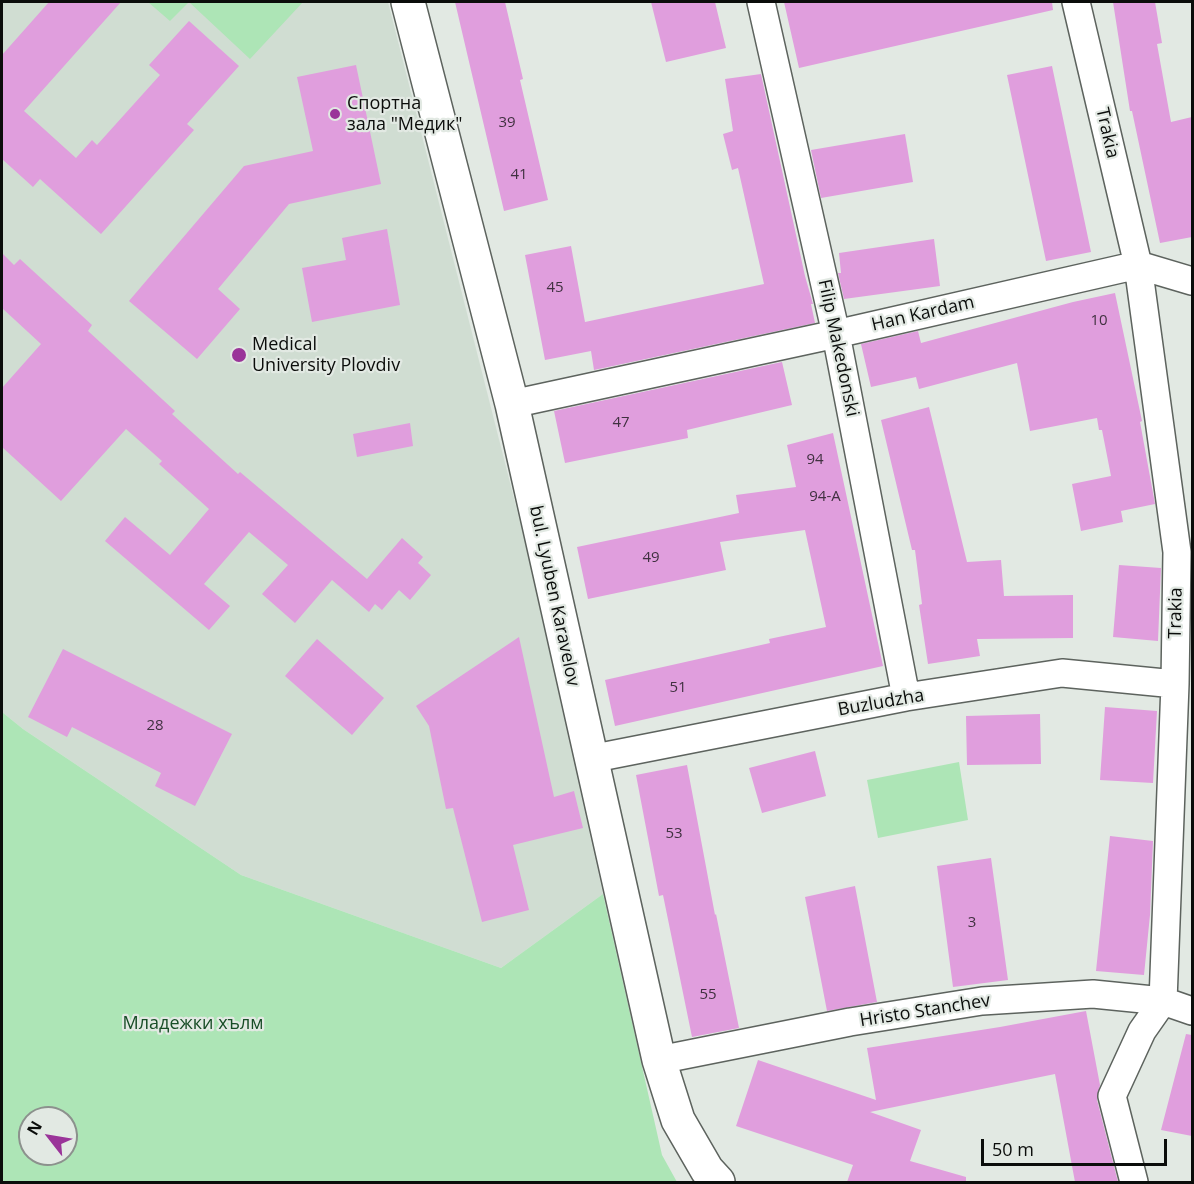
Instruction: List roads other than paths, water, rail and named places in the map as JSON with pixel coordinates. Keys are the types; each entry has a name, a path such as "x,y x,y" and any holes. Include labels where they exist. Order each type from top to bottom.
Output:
{"street":[{"name":"bul. Lyuben Karavelov","path":"408,2 512,404 659,1060 678,1120 707,1170 718,1182"},
{"name":"Filip Makedonski","path":"761,2 836,333 906,697"},
{"name":"Trakia","path":"1076,2 1138,265 1177,552 1175,684 1163,1001"},
{"name":"Han Kardam","path":"512,404 1138,265 1192,281"},
{"name":"Buzludzha","path":"590,759 906,697 1062,673 1175,684"},
{"name":"Hristo Stanchev","path":"659,1060 850,1022 982,1001 1093,994 1163,1001 1192,1011"},
{"path":"1134,1182 1112,1096 1142,1031 1163,1001"}],"place":[{"name":"Спортна зала \"Медик\"","path":"335,114"},
{"name":"Medical University Plovdiv","path":"239,355"}],"park label":[{"name":"Младежки хълм","path":"193,1024"}]}
